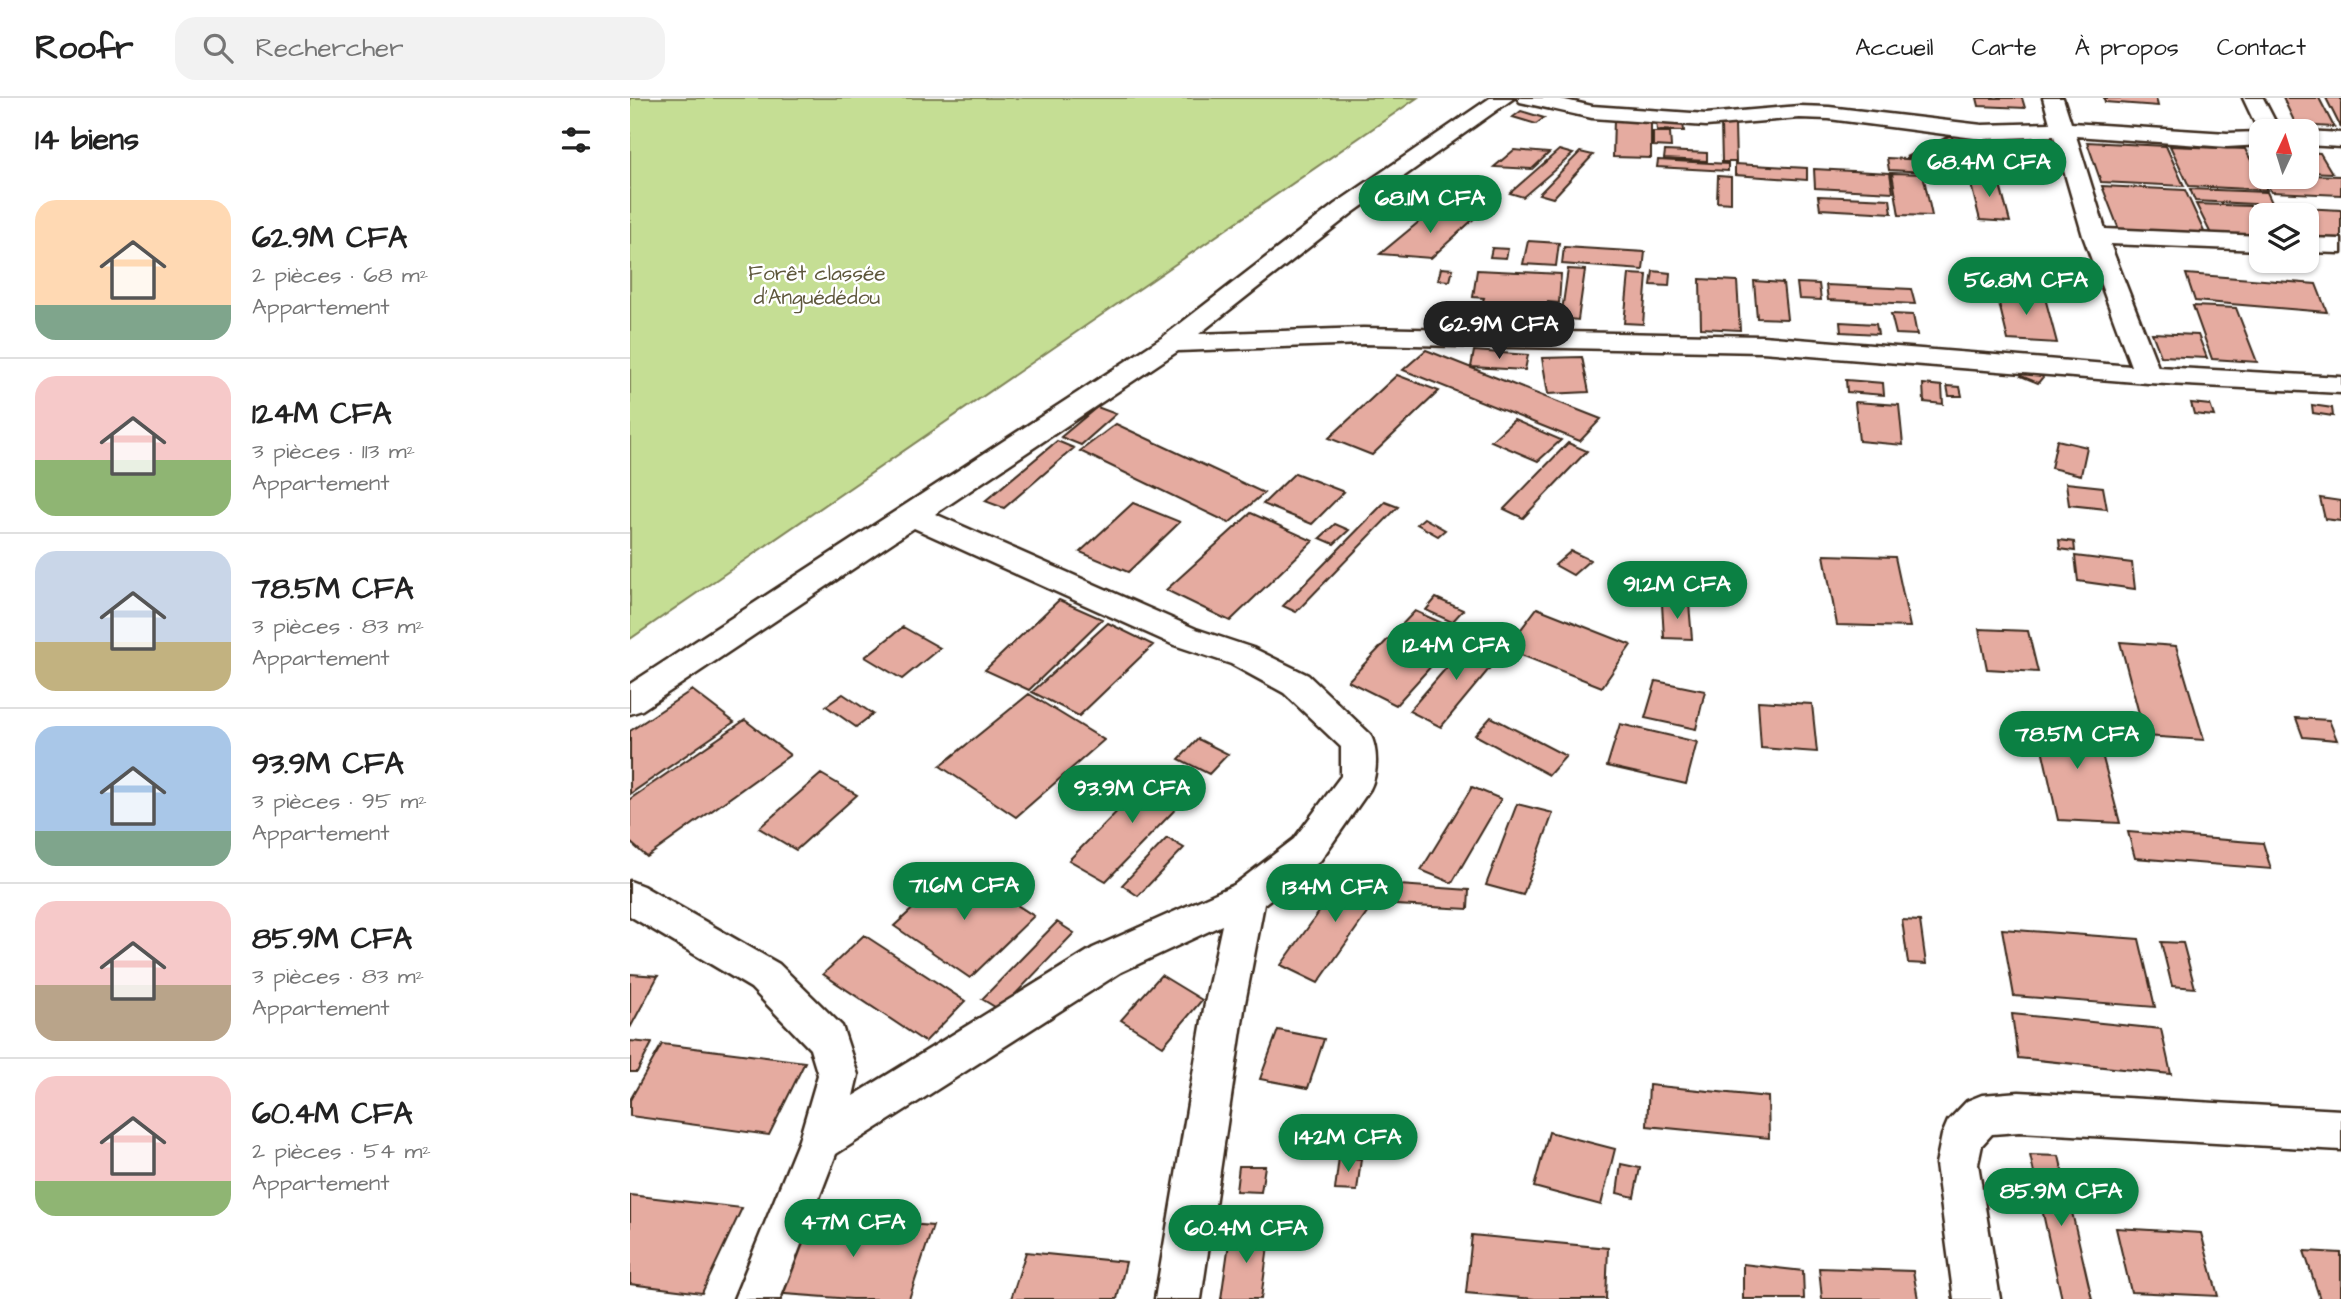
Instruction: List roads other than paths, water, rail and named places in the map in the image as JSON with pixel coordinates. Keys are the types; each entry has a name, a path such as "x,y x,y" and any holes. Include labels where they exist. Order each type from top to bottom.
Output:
{"street":[{"path":"630,701 1172,343 1343,209 1504,98"},
{"path":"1527,98 1592,112 1706,120 1799,112 1829,113 1982,132 2062,130 2249,138"},
{"path":"2053,98 2095,236 2148,375"},
{"path":"2252,98 2263,119"},
{"path":"2319,139 2341,140"},
{"path":"2095,236 2249,242"},
{"path":"2319,245 2341,246"},
{"path":"1172,343 1363,336 1762,344 2148,375 2341,385"},
{"path":"820,1140 1107,960 1247,896 1307,850 1358,779 1358,743 1296,684 1242,656 1185,637 912,515"},
{"path":"1178,1299 1225,1003 1247,896"},
{"path":"630,897 765,976 828,1039 838,1075 820,1140 757,1299"},
{"path":"1976,1299 1957,1164 1963,1135 1982,1115 2019,1112 2341,1130"}],"park label":[{"name":"Forêt classée d’Anguédédou","path":"817,285"}]}
